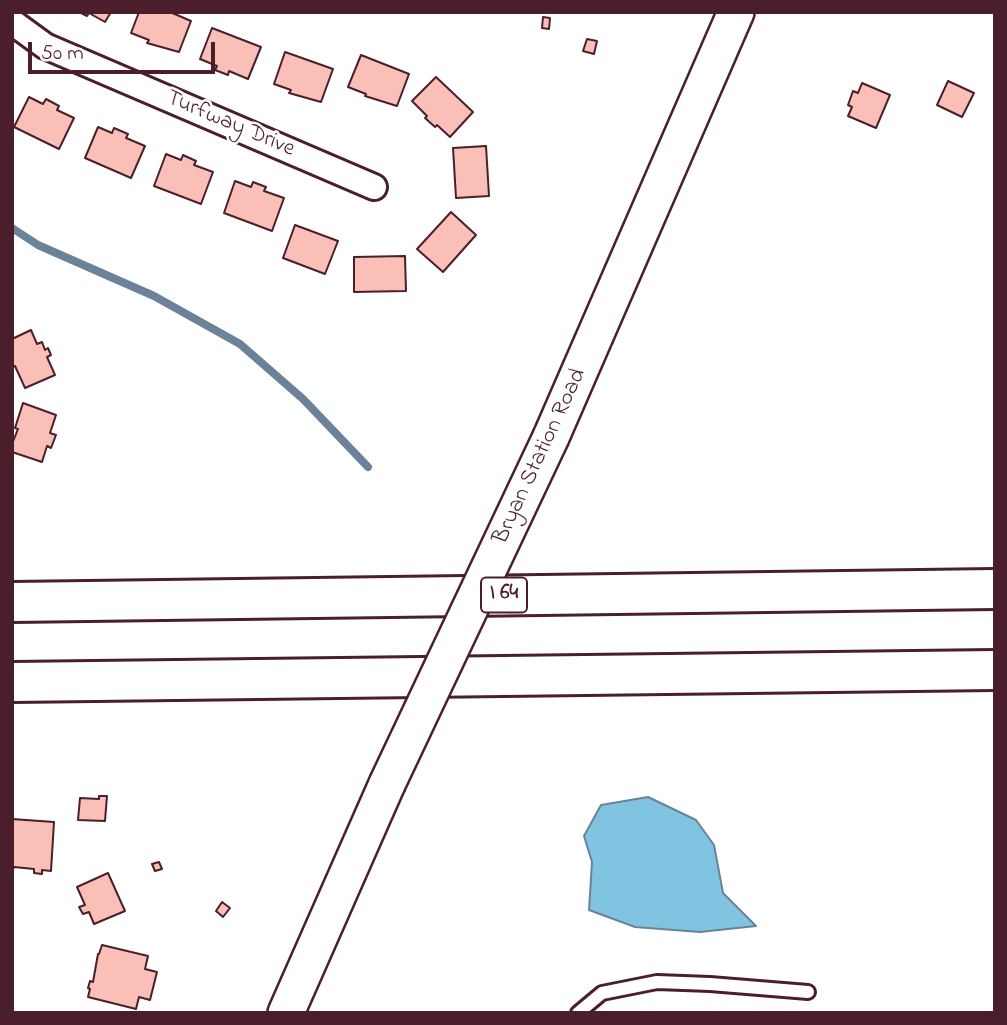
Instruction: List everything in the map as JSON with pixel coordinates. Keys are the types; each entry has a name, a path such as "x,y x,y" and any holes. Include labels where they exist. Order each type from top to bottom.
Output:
{"highway":[{"name":"I 64","path":"12,602 995,589"},
{"path":"12,682 995,670"}],"main road":[{"name":"Bryan Station Road","path":"286,1013 387,784 551,438 736,12"}],"street":[{"name":"Turfway Drive","path":"12,22 45,46 374,187"}],"lane":[{"path":"578,1013 602,993 657,982 808,992"}],"water":[{"path":"648,797 696,820 714,845 723,893 756,926 700,932 635,927 589,910 592,862 584,836 601,805"}],"building":[{"path":"79,12 111,12 105,22 89,13 87,16"},
{"path":"139,12 170,12 191,21 179,52 147,43 149,40 131,33"},
{"path":"543,17 550,18 549,29 542,28"},
{"path":"212,28 261,47 248,79 229,71 228,75 215,70 217,66 200,59"},
{"path":"587,39 597,41 594,54 583,51"},
{"path":"285,52 333,69 321,102 289,93 291,90 274,84"},
{"path":"361,55 409,74 397,106 365,96 366,94 348,87"},
{"path":"436,77 473,112 450,137 425,118 427,116 412,101"},
{"path":"948,81 974,93 962,117 937,105"},
{"path":"862,83 890,95 876,128 848,116 852,107 848,105 853,91 858,93"},
{"path":"29,97 43,104 46,99 59,106 57,110 74,118 59,149 14,127"},
{"path":"98,127 112,133 114,128 128,134 126,138 145,146 131,178 85,158"},
{"path":"486,146 489,196 456,198 453,148"},
{"path":"166,154 181,160 183,155 196,161 194,165 213,172 201,204 154,186"},
{"path":"235,181 251,187 253,182 266,187 264,191 284,198 272,231 224,213"},
{"path":"451,212 476,235 443,272 417,249"},
{"path":"295,225 338,241 325,274 283,258"},
{"path":"405,256 406,291 354,292 354,257"},
{"path":"31,330 37,344 42,342 45,350 48,348 51,355 47,357 55,375 25,388 15,366 12,367 12,339"},
{"path":"23,403 56,415 50,433 56,435 51,448 47,446 42,462 12,452 18,429 15,428"},
{"path":"99,796 107,796 105,821 78,820 80,798 99,799"},
{"path":"12,819 54,822 51,871 42,870 42,874 34,873 34,869 14,867 12,871"},
{"path":"159,862 162,869 155,871 152,864"},
{"path":"108,873 125,911 94,924 89,912 83,914 79,907 85,905 77,887"},
{"path":"222,902 230,908 223,917 216,911"},
{"path":"102,945 148,956 145,969 157,972 150,1000 139,997 136,1009 88,997 88,988 90,981 93,982"}],"waterway":[{"path":"12,228 38,245 154,296 240,344 303,399 368,467"}]}
